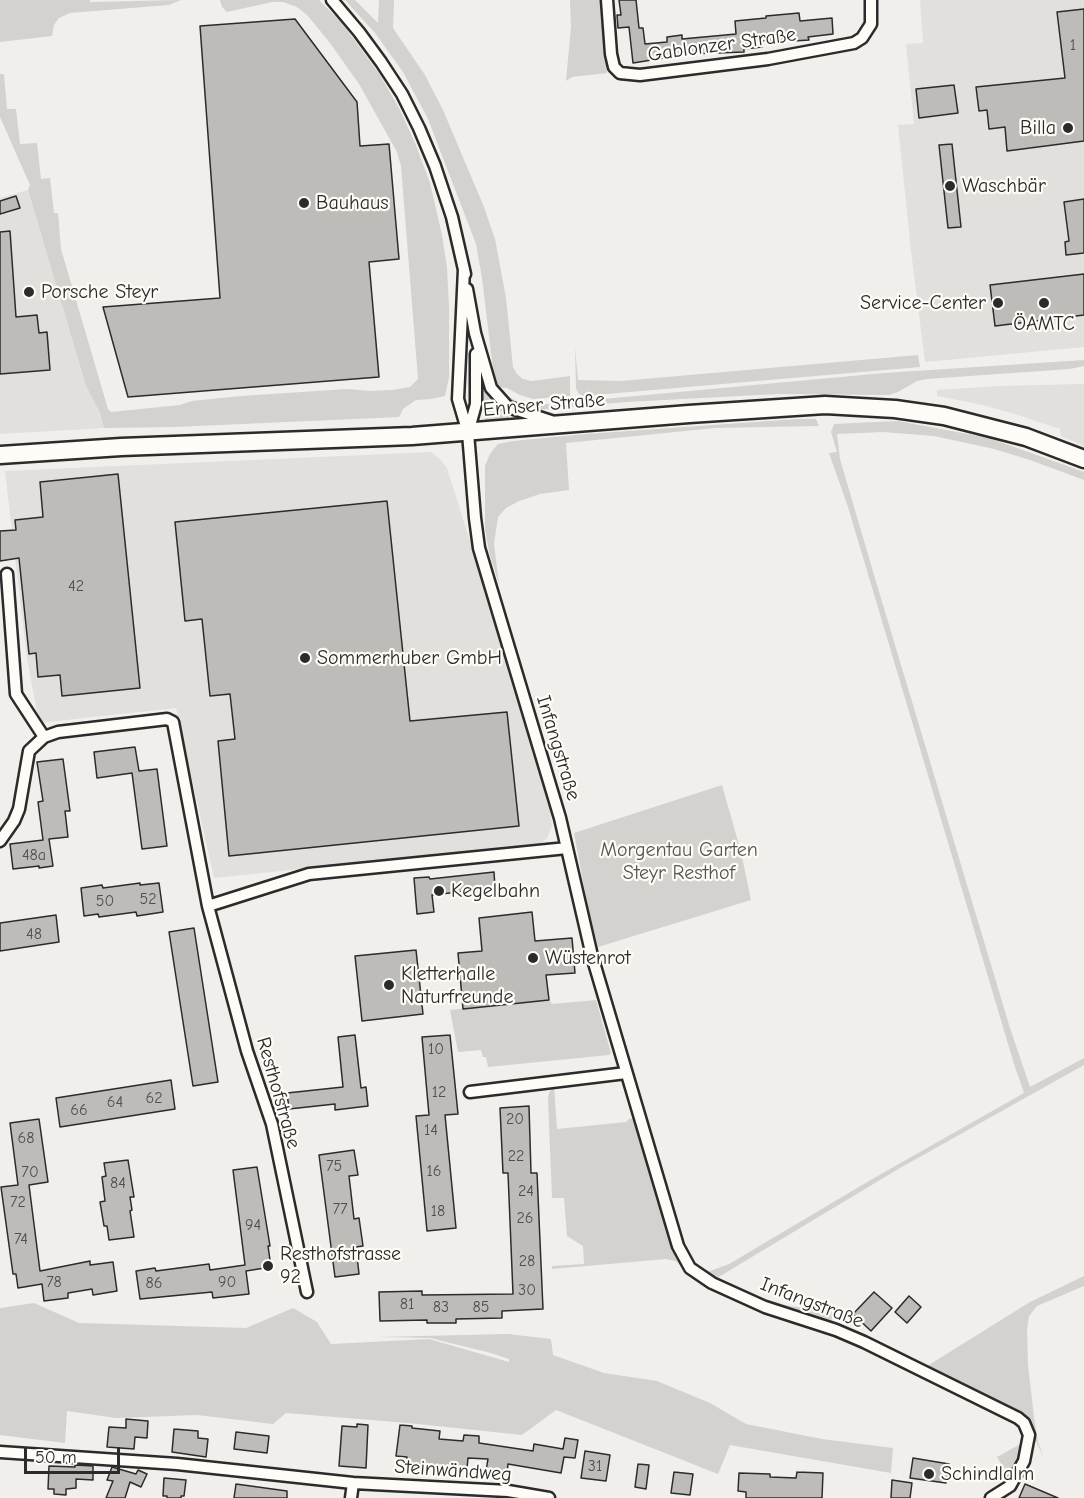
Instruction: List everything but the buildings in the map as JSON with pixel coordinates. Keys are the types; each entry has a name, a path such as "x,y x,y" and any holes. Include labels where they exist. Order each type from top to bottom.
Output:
{"main road":[{"name":"Ennser Straße","path":"0,455 121,447 336,441 825,405 921,412 1026,437 1084,459"}],"street":[{"path":"332,0 360,32 402,94 435,166 449,208 464,269 475,333 488,382 502,403 516,411 561,424"},
{"name":"Gablonzer Straße","path":"607,0 612,60 614,67 620,73 628,75 745,62 854,43 862,38 871,24 871,0"},
{"path":"464,269 459,399 468,433"},
{"path":"468,433 477,404 475,333"},
{"name":"Infangstraße","path":"468,433 479,548 560,818 582,915 626,1073 673,1233 683,1257 690,1268 712,1283 765,1307 836,1330 864,1342 1018,1418 1024,1423 1029,1435 1024,1461 1010,1486 991,1498"},
{"path":"0,841 14,821 19,809 29,751 44,737 16,694 7,574"},
{"name":"Resthofstraße","path":"44,737 58,732 167,719 172,720 174,724 208,906 247,1051 272,1124 307,1292"},
{"path":"208,906 309,874 567,848"},
{"path":"470,1092 626,1073"},
{"name":"Steinwändweg","path":"0,1452 177,1464 353,1483 508,1491 549,1498"},
{"path":"351,1498 353,1483"}],"shaded area":[{"path":"920,0 1084,0 1084,347 925,362 898,125 914,124 906,44 923,43"},
{"name":"Porsche Steyr","path":"28,190 86,386 100,413 104,428 0,434 0,198"},
{"path":"1084,384 1084,446 1061,436 1060,429 983,405 937,396 937,390"},
{"path":"431,452 447,468 517,691 550,811 552,826 547,838 540,844 214,878 176,708 39,723 27,658 5,471"}],"green space":[{"path":"0,0 90,0 90,2 181,0 169,5 70,13 59,18 54,25 52,36 0,42"},
{"path":"220,0 319,0 342,23 380,75 400,110 430,183 442,235 449,307 449,377 445,396 416,400 403,409 399,417 104,428 100,413 86,386 28,190 30,185 0,117 0,74 4,74 7,109 16,109 20,144 37,143 41,179 50,178 54,213 58,213 61,249 108,409 111,412 241,396 347,389 392,390 410,387 418,379 401,166 397,152 359,84 308,16 297,7 283,2 272,2 227,12"},
{"path":"345,0 355,0 378,23 379,0 394,0 393,28 425,75 443,110 495,239 506,298 513,367 523,379 532,381 570,376 570,396 533,399 507,388 498,387 494,377 476,244 428,119 403,72 375,33"},
{"path":"570,0 602,0 607,73 572,77 566,81 571,26"},
{"path":"575,347 578,380 621,381 918,355 920,367 583,396 576,389"},
{"path":"1084,360 1084,366 1070,369 927,379 917,381 889,395 778,394 626,402 538,410 518,406 508,399 509,397 532,405 549,404 884,373"},
{"path":"485,389 495,404 509,415 509,419 486,420 482,390"},
{"path":"816,419 819,426 715,428 566,443 569,490 540,494 519,501 506,508 498,517 494,544 499,584 489,552 485,528 485,466 490,454 498,444 586,434"},
{"path":"898,421 989,438 1084,472 1084,480 994,449 934,436 883,432 837,434 840,459 874,575 1010,1028 1030,1087 1084,1058 1084,1065 900,1168 717,1278 758,1297 789,1306 813,1309 834,1304 831,1325 789,1312 707,1276 699,1269 710,1271 729,1264 1024,1093 848,507 829,453 837,452 831,432 834,424"},
{"name":"Morgentau Garten Steyr Resthof","path":"722,785 741,852 751,900 598,947 574,833"},
{"path":"549,1000 552,1004 596,1000 611,1053 488,1067 486,1057 483,1057 481,1050 458,1052 450,1010"},
{"path":"554,1085 557,1129 626,1122 636,1118 671,1237 696,1278 695,1280 676,1261 666,1259 552,1269 552,1266 584,1264 583,1246 567,1236 564,1198 552,1198 548,1098"},
{"path":"1084,1276 1084,1286 1037,1306 1029,1316 1028,1365 1038,1442 1044,1458 1033,1435 1030,1422 924,1368 1030,1302"},
{"path":"34,1303 79,1323 246,1328 293,1308 317,1322 331,1344 429,1339 509,1362 509,1359 491,1353 430,1338 377,1337 508,1334 551,1339 553,1355 604,1373 657,1381 710,1403 746,1424 822,1439 893,1448 891,1473 730,1445 718,1474 556,1410 522,1435 286,1413 273,1424 197,1415 116,1418 67,1411 65,1443 0,1435 0,1308"},
{"path":"1026,1441 1014,1475 1011,1474 997,1457"}],"place":[{"name":"Billa","path":"1068,128"},
{"name":"Waschbär","path":"950,186"},
{"name":"Bauhaus","path":"304,203"},
{"name":"Porsche Steyr","path":"29,292"},
{"name":"Service-Center","path":"998,303"},
{"name":"ÖAMTC","path":"1044,303"},
{"name":"Sommerhuber GmbH","path":"305,658"},
{"name":"Kegelbahn","path":"439,891"},
{"name":"Wüstenrot","path":"533,958"},
{"name":"Kletterhalle Naturfreunde","path":"389,985"},
{"name":"Resthofstrasse 92","path":"268,1266"},
{"name":"Schindlalm","path":"929,1474"}]}
